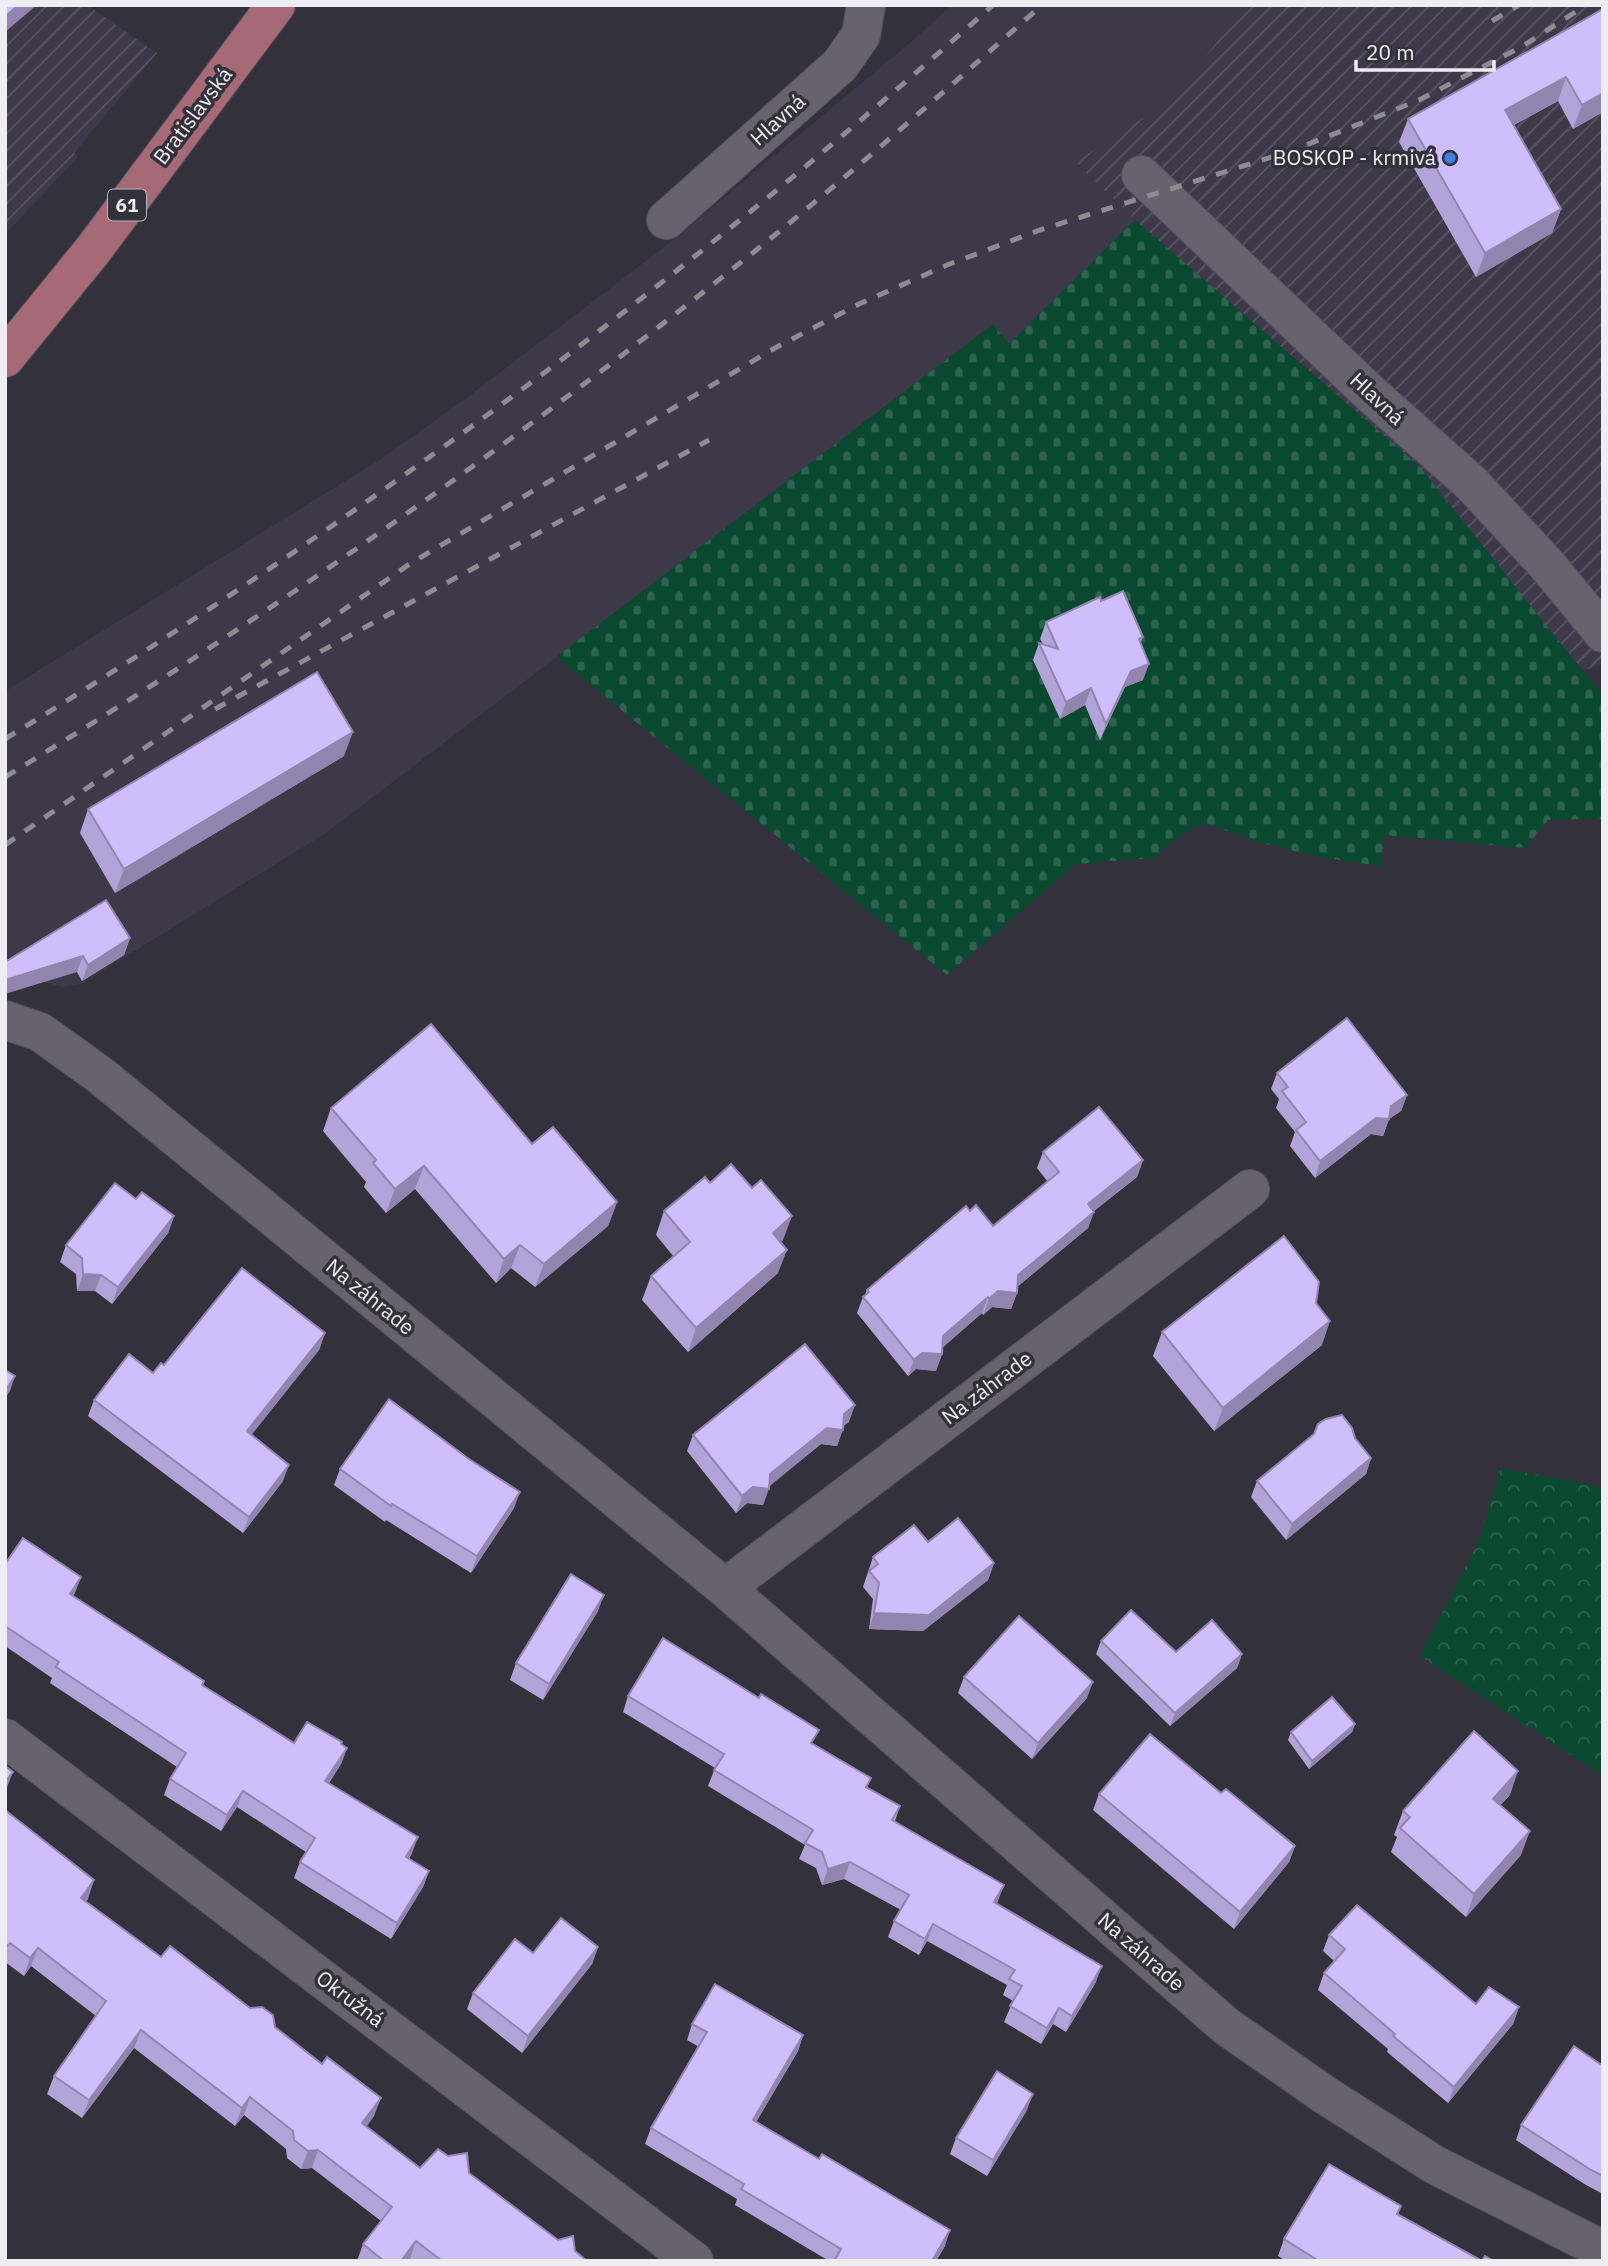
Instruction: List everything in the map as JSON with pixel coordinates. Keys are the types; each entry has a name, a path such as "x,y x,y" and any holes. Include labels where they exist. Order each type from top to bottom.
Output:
{"main road":[{"name":"Bratislavská","path":"5,358 93,250 276,5"}],"street":[{"name":"Hlavná","path":"666,220 840,65 861,35 866,5"},
{"name":"Hlavná","path":"1141,175 1372,395 1471,483 1548,566 1603,632"},
{"name":"Na záhrade","path":"5,1020 40,1032 100,1075 725,1588 1226,2026 1325,2095 1435,2165 1603,2250"},
{"name":"Na záhrade","path":"725,1588 1250,1189"},
{"name":"Okružná","path":"5,1738 694,2261"}],"shaded area":[{"path":"5,5 87,5 157,53 74,153 78,157 5,234"},
{"path":"952,5 1247,5 1169,101 1075,162 1135,220 1009,344 993,324 326,833 81,984 61,987 5,972 5,691 381,459 465,399 672,241"},
{"path":"1247,5 1603,5 1603,664 1582,671 1419,466 1135,220 1075,162 1169,101"}],"green space":[{"path":"1135,220 1419,466 1603,696 1603,819 1548,820 1525,848 1384,835 1381,866 1319,857 1258,842 1208,824 1197,826 1176,838 1153,858 1076,864 947,975 556,657 993,324 1009,344"},
{"path":"1501,1468 1603,1487 1603,1776 1420,1656 1478,1543"}],"building":[{"path":"5,5 18,5 5,17"},
{"path":"1603,9 1603,93 1582,105 1566,77 1505,110 1561,209 1485,253 1408,119"},
{"path":"1123,591 1143,637 1139,639 1149,664 1131,671 1106,724 1091,688 1066,702 1039,643 1058,649 1046,622 1100,597 1101,601"},
{"path":"317,672 353,732 124,869 88,809"},
{"path":"106,900 130,938 88,965 83,956 5,980 5,962"},
{"path":"1347,1018 1407,1095 1391,1106 1389,1119 1376,1118 1320,1161 1296,1130 1306,1122 1282,1091 1288,1087 1277,1073"},
{"path":"431,1024 532,1144 553,1127 617,1202 544,1264 520,1245 504,1259 424,1166 395,1189 373,1163 376,1160 331,1108"},
{"path":"1099,1107 1143,1160 1088,1204 1094,1212 1018,1275 1017,1293 998,1291 989,1299 988,1297 943,1336 942,1354 922,1353 914,1360 863,1297 869,1292 867,1290 966,1206 970,1211 976,1205 993,1226 1059,1172 1043,1152"},
{"path":"731,1164 752,1188 761,1180 792,1216 773,1233 787,1250 696,1328 651,1276 690,1242 664,1211 705,1177 710,1183"},
{"path":"115,1183 136,1199 142,1192 174,1216 118,1287 101,1275 83,1274 82,1258 66,1245"},
{"path":"1284,1236 1319,1282 1316,1303 1330,1321 1223,1408 1162,1332"},
{"path":"242,1268 325,1333 247,1431 289,1465 249,1517 94,1400 129,1354 153,1373 161,1363 164,1365"},
{"path":"805,1344 855,1405 844,1414 843,1430 827,1428 770,1474 769,1489 753,1487 742,1496 693,1435"},
{"path":"5,1370 15,1376 5,1391"},
{"path":"389,1399 469,1459 520,1492 477,1556 392,1504 391,1506 340,1469"},
{"path":"1342,1415 1371,1458 1292,1524 1257,1481 1314,1434 1318,1424"},
{"path":"958,1518 994,1563 929,1615 874,1613 879,1583 869,1571 878,1564 873,1557 914,1525 928,1542"},
{"path":"23,1538 81,1577 70,1594 204,1681 202,1685 294,1743 307,1722 342,1742 347,1748 325,1781 418,1837 406,1857 429,1871 397,1923 300,1862 315,1838 243,1791 227,1815 170,1779 186,1753 56,1667 59,1662 5,1626 5,1564"},
{"path":"571,1574 604,1595 549,1684 516,1663"},
{"path":"1131,1610 1176,1652 1212,1620 1242,1654 1175,1713 1101,1641"},
{"path":"1019,1616 1093,1682 1038,1743 964,1677"},
{"path":"663,1638 759,1698 761,1694 819,1730 811,1743 871,1778 866,1787 900,1806 892,1820 1004,1885 994,1902 1102,1966 1072,2016 1059,2008 1047,2028 1010,2006 1022,1986 1009,1979 1015,1970 933,1924 925,1939 894,1921 909,1895 850,1862 828,1869 822,1852 805,1843 813,1830 714,1770 724,1754 628,1696"},
{"path":"1332,1697 1355,1724 1312,1761 1291,1732"},
{"path":"1474,1731 1518,1771 1493,1799 1530,1831 1474,1894 1400,1828 1410,1817 1403,1811"},
{"path":"1150,1734 1221,1793 1226,1789 1295,1846 1240,1912 1099,1794"},
{"path":"5,1766 13,1772 5,1782"},
{"path":"5,1810 94,1880 81,1898 161,1957 170,1946 250,2008 262,2007 273,2015 275,2027 322,2064 327,2057 381,2098 362,2123 420,2168 438,2149 448,2156 467,2153 469,2173 558,2240 573,2236 575,2251 587,2261 442,2261 416,2241 401,2261 384,2261 363,2244 392,2207 318,2150 308,2151 294,2140 293,2131 250,2097 242,2108 141,2030 89,2100 54,2076 106,2001 38,1948 30,1958 10,1943 5,1946"},
{"path":"1357,1905 1476,2004 1489,1987 1519,2007 1454,2087 1324,1973 1345,1949 1329,1935"},
{"path":"561,1918 598,1947 528,2036 473,1993 515,1939 533,1953"},
{"path":"715,1984 803,2035 753,2120 819,2159 822,2154 950,2230 932,2261 834,2261 841,2249 741,2189 744,2184 651,2128 707,2032 692,2024"},
{"path":"1574,2046 1603,2066 1603,2176 1521,2125"},
{"path":"997,2071 1033,2094 993,2160 956,2138"},
{"path":"1329,2164 1401,2206 1397,2214 1482,2261 1319,2261 1284,2239"}],"railway":[{"path":"5,739 264,572 391,485 516,394 758,205 993,5"},
{"path":"5,777 292,593 479,462 661,325 787,225 1042,5"},
{"path":"1492,21 1519,5"},
{"path":"5,845 411,563 775,348 859,304 947,265 1040,230 1291,151 1417,101 1523,46 1586,5"},
{"path":"215,709 709,440"}],"place":[{"name":"BOSKOP - krmivá","path":"1450,158"}]}
